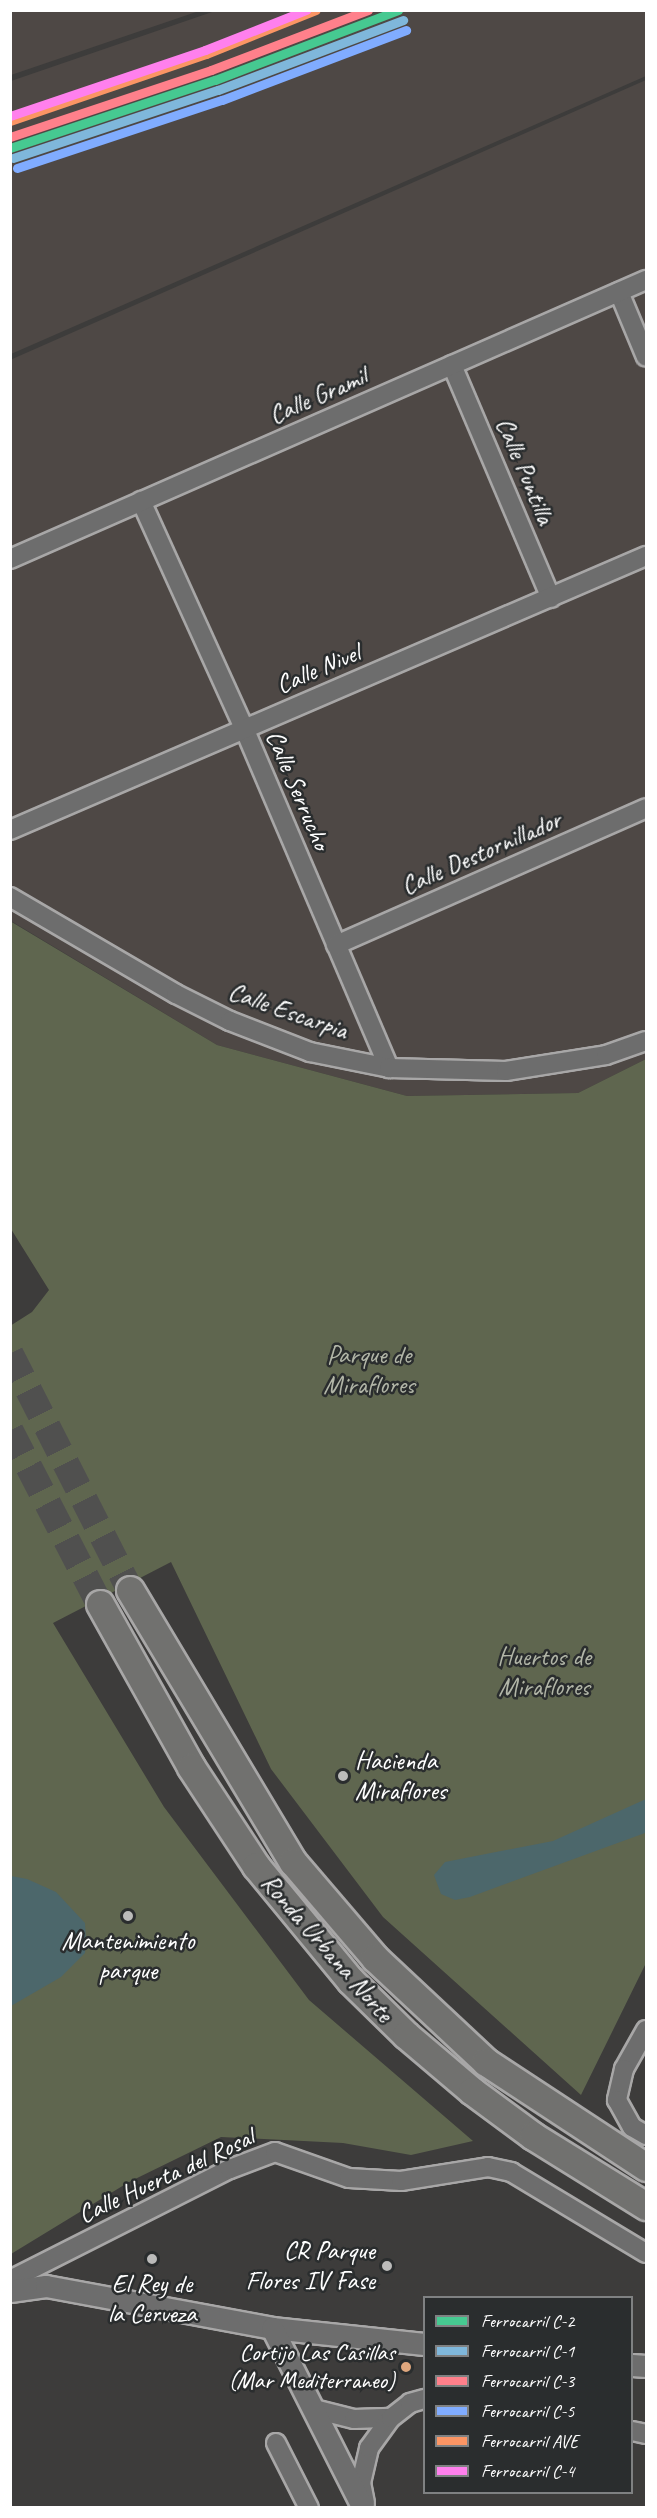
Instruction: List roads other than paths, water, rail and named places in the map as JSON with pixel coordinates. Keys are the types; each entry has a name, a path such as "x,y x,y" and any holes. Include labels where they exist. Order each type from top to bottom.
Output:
{"main road":[{"name":"Ronda Urbana Norte","path":"130,1590 293,1862 375,1958 486,2062 646,2167"},
{"name":"Ronda Urbana Norte","path":"100,1604 191,1767 249,1856 350,1980 406,2035 472,2091 533,2136 646,2206"}],"street":[{"name":"Calle Gramil","path":"10,560 646,280"},
{"path":"619,292 646,357"},
{"name":"Calle Puntilla","path":"452,365 551,597"},
{"name":"Calle Serrucho","path":"141,501 243,728 389,1068"},
{"name":"Calle Nivel","path":"10,830 646,556"},
{"name":"Calle Destornillador","path":"336,945 646,808"},
{"name":"Calle Escarpia","path":"10,897 176,994 230,1021 310,1052 389,1068 506,1071 606,1055 646,1041"},
{"path":"646,2030 624,2069 617,2100 632,2127 646,2135"},
{"name":"Calle Huerta del Rosal","path":"10,2280 230,2169 275,2152 349,2178 401,2181 488,2167 511,2172 646,2253"},
{"path":"10,2291 46,2286 272,2328 423,2344"},
{"path":"272,2328 364,2508"},
{"path":"364,2508 361,2483 369,2448 391,2418 410,2403 423,2399"},
{"path":"314,2409 354,2419 391,2418"},
{"path":"276,2443 309,2508"}],"water":[{"path":"646,1799 645,1833 470,1897 455,1900 441,1894 434,1875 445,1862 553,1841"},
{"path":"11,1876 27,1879 56,1892 85,1923 86,1940 85,1953 61,1977 11,2006"}],"tunnel":[{"path":"10,1353 130,1590"},
{"path":"10,1430 100,1604"}],"rail line":[{"name":"C-4","path":"10,116 205,50 306,10"},
{"name":"AVE","path":"10,121 206,54 316,10"},
{"name":"C-3","path":"10,137 211,70 368,10"},
{"name":"C-2","path":"10,148 215,80 398,10"},
{"name":"C-1","path":"13,158 218,90 403,20"},
{"name":"C-5","path":"17,168 222,100 406,30"}],"place":[{"name":"Hacienda Miraflores","path":"343,1776"},
{"name":"Mantenimiento parque","path":"128,1916"},
{"name":"El Rey de la Cerveza","path":"152,2259"},
{"name":"CR Parque Flores IV Fase","path":"387,2266"},
{"name":"Cortijo Las Casillas (Mar Mediterraneo)","path":"406,2367"}],"park label":[{"name":"Parque de Miraflores","path":"369,1370"},
{"name":"Huertos de Miraflores","path":"544,1672"}]}
